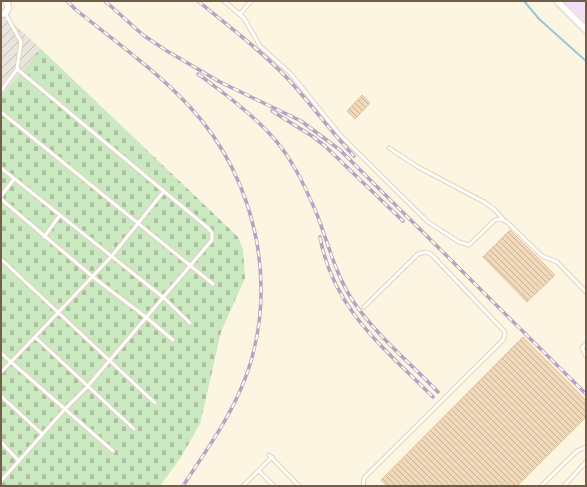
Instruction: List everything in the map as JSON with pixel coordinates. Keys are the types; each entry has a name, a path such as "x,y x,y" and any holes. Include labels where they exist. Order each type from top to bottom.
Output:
{"street":[{"path":"3,13 8,9 7,1"},
{"path":"556,1 586,30"}],"lane":[{"path":"224,1 244,18 260,46 291,74 340,135 428,222 459,242 469,245 495,220 504,220"},
{"path":"240,14 251,1"},
{"path":"1,91 17,69 21,42 3,13"},
{"path":"1,481 18,460 87,387 212,240 212,233 164,191 17,69"},
{"path":"1,112 213,284"},
{"path":"389,148 418,167 484,202 494,209 542,256 557,262 586,292"},
{"path":"1,168 164,298 190,323"},
{"path":"1,196 14,179"},
{"path":"1,372 93,277 164,191"},
{"path":"1,199 44,237 173,340"},
{"path":"44,237 60,215"},
{"path":"363,486 364,478 503,340 505,335 504,331 436,260 426,252 418,254 364,307"},
{"path":"1,259 109,361 156,402"},
{"path":"35,337 87,387 134,429"},
{"path":"586,344 582,348 586,356"},
{"path":"1,354 113,452"},
{"path":"1,396 42,434"},
{"path":"1,442 18,460"},
{"path":"541,486 577,451 586,448"},
{"path":"243,486 270,456 299,486"},
{"path":"564,486 586,462"},
{"path":"258,471 274,486"}],"shaded area":[{"path":"563,1 586,1 586,23"},
{"path":"1,12 41,49 1,96"}],"green space":[{"path":"41,49 238,237 243,250 245,278 221,332 200,424 181,457 160,486 1,486 1,96"}],"building":[{"path":"362,95 370,103 355,119 347,111"},
{"path":"510,230 555,275 527,302 483,257"},
{"path":"523,337 586,400 586,417 517,486 387,486 381,480"}],"waterway":[{"path":"524,1 539,19 586,61"}],"railway":[{"path":"67,1 163,80 190,107 214,137 233,169 247,205 257,242 261,279 260,317 253,355 240,391 228,416 183,486"},
{"path":"105,1 143,35 167,51 220,82 301,121 340,150 586,394"},
{"path":"198,1 256,48 278,68 354,156"},
{"path":"198,74 252,116 283,150 307,191 341,280 353,301 383,337 438,392"},
{"path":"272,111 325,146 403,221"},
{"path":"320,237 327,263 336,285 363,326 379,344 433,397"}]}
